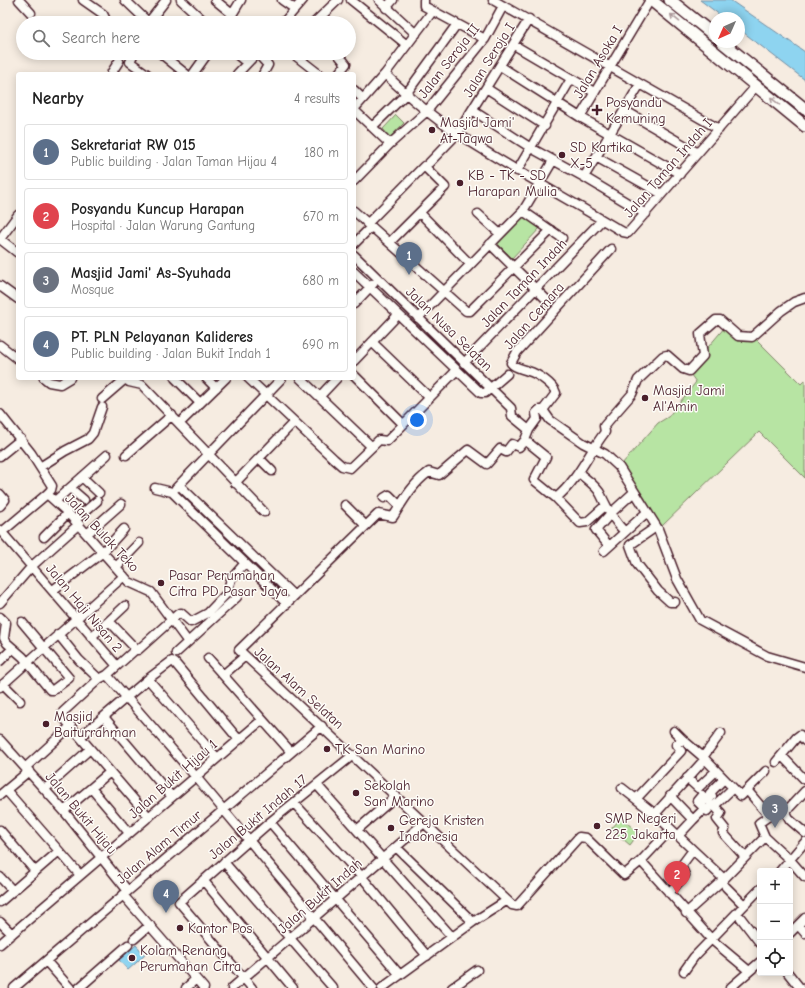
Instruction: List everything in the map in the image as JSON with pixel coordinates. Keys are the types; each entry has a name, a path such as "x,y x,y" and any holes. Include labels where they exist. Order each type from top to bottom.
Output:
{"highway":[{"path":"650,0 757,85 805,126"},
{"path":"670,0 709,31"},
{"path":"729,48 805,109"}],"street":[{"path":"19,0 31,13"},
{"path":"83,0 104,16"},
{"path":"124,0 141,16"},
{"path":"153,16 166,0"},
{"path":"181,0 198,16"},
{"path":"215,0 232,14 241,0"},
{"path":"282,0 295,9"},
{"path":"289,16 303,0"},
{"path":"321,16 338,0"},
{"path":"351,0 407,45"},
{"path":"380,0 386,8 416,34"},
{"path":"386,8 393,0"},
{"path":"424,0 424,6 432,12 485,39"},
{"path":"493,0 529,19 719,129"},
{"name":"Jalan Asoka I","path":"580,117 609,66 650,0"},
{"name":"Jalan Seroja II","path":"356,179 390,144 427,111 485,39 504,6"},
{"path":"356,108 385,74 432,12"},
{"name":"Jalan Seroja I","path":"356,241 369,225 426,164 457,134 529,19"},
{"path":"372,128 406,94 458,24"},
{"path":"514,45 594,92"},
{"path":"131,60 130,62 142,72"},
{"path":"169,60 184,72"},
{"path":"194,72 203,60"},
{"path":"243,60 247,63"},
{"path":"239,72 250,60"},
{"path":"263,60 268,65 264,72"},
{"path":"301,60 316,72"},
{"path":"340,72 346,64 343,60"},
{"path":"112,72 119,61"},
{"name":"Jalan Asoka I","path":"500,66 580,117 680,174"},
{"name":"Jalan Taman Indah I","path":"385,74 406,94 457,134 517,171 539,182 623,232 628,233 757,85"},
{"path":"517,171 545,126 571,79"},
{"path":"584,177 640,84"},
{"path":"486,88 545,126"},
{"path":"356,92 363,99"},
{"path":"472,110 531,148 584,177 646,214"},
{"path":"624,110 698,153"},
{"path":"356,112 390,144"},
{"path":"596,157 662,194"},
{"path":"390,242 445,187 426,164"},
{"path":"418,318 523,211 551,164"},
{"path":"523,211 562,238"},
{"path":"356,213 464,310 468,311 551,230"},
{"path":"420,213 470,264"},
{"path":"478,214 500,234"},
{"path":"16,217 0,239 16,251"},
{"name":"Jalan Taman Indah","path":"464,363 602,220"},
{"path":"490,244 549,302"},
{"name":"Jalan Cemara","path":"543,410 555,397 556,394 554,387 530,371 514,368 511,363 517,352 611,250"},
{"name":"Jalan Nusa Selatan","path":"356,257 491,388"},
{"path":"250,380 342,466 350,468 381,439 387,440 403,424 456,370 356,274"},
{"path":"356,302 378,279"},
{"path":"0,286 16,298"},
{"path":"556,498 579,472 593,448 605,432 605,424 632,394 638,380 663,356 666,355 683,369 689,371 703,356 700,334 716,320 720,320 738,336 752,337 781,311 794,302 805,298"},
{"path":"356,359 398,315"},
{"path":"372,342 429,397"},
{"path":"0,345 16,357"},
{"name":"Jalan Nusa Selatan","path":"456,370 483,394 507,374"},
{"path":"356,377 403,424"},
{"path":"46,380 49,382 60,384 67,380"},
{"path":"40,467 65,451 88,439 93,433 102,403 123,380"},
{"path":"127,380 142,385 264,512"},
{"path":"177,380 200,403"},
{"path":"208,380 216,388"},
{"path":"182,421 224,380"},
{"path":"172,492 280,380"},
{"path":"302,380 372,447"},
{"path":"320,396 336,380"},
{"path":"491,388 511,408 512,416 529,430"},
{"path":"154,488 172,492 286,604 365,525 378,514 393,517 400,506 424,476 429,472 439,475 468,450 487,464 500,449 506,452 512,444 519,447 537,420 536,413 539,410 543,410 550,420 593,448 605,454 619,467 646,513 656,526 677,579 700,620 767,656 805,667"},
{"name":"Jalan Bulak Teko","path":"0,414 21,439 52,486 52,490 1,531"},
{"path":"126,455 172,415"},
{"path":"235,483 294,422"},
{"path":"0,456 21,439"},
{"path":"525,440 546,457 533,480 556,498 581,523 584,523 592,518 606,505"},
{"path":"55,501 107,455"},
{"path":"259,458 272,471"},
{"path":"579,472 601,494 614,522 624,532"},
{"path":"0,603 32,566 77,522 98,497 82,477"},
{"path":"179,485 294,596"},
{"path":"70,488 84,500"},
{"path":"634,492 611,513 596,530 607,548 646,513"},
{"name":"Jalan Bulak Teko","path":"47,494 77,522 117,566 124,576 137,587 148,589 151,592 188,642"},
{"path":"384,498 389,495 400,506"},
{"path":"88,534 121,504"},
{"path":"345,505 365,525"},
{"path":"44,537 68,513"},
{"path":"210,530 217,523"},
{"path":"656,526 630,545 636,564 650,582 670,602 675,602"},
{"path":"53,590 103,552 124,529"},
{"name":"Jalan Haji Nisan 2","path":"1,531 53,590 116,666"},
{"path":"117,566 139,543"},
{"path":"109,621 133,648 138,650 178,614 181,613 191,622 208,613 226,593 231,579 244,564"},
{"path":"20,701 2,685 124,576"},
{"path":"176,653 237,597"},
{"name":"Jalan Alam Selatan","path":"286,604 240,648 239,650 244,657 322,726 506,901"},
{"path":"91,637 125,606"},
{"path":"0,617 6,627 4,638 12,649 16,650 27,662 50,690 53,690 69,678 22,622"},
{"path":"58,634 79,660 99,679"},
{"path":"133,648 107,675 99,679 63,712 62,716 149,816"},
{"path":"0,661 12,649"},
{"path":"223,675 244,657"},
{"path":"208,658 290,752"},
{"path":"80,737 168,663 175,663 238,740"},
{"path":"107,675 196,777 373,988"},
{"path":"148,679 217,758"},
{"path":"104,717 172,797"},
{"name":"Jalan Bukit Hijau 1","path":"0,944 262,720"},
{"path":"71,726 3,792 80,875"},
{"name":"Jalan Alam Timur","path":"14,988 322,726"},
{"path":"674,732 704,758 741,796 766,771"},
{"path":"655,814 704,758 721,733"},
{"path":"803,737 796,738 779,759 805,780"},
{"path":"636,799 681,751 676,745 682,739"},
{"name":"Jalan Bukit Hijau","path":"1,742 28,769 64,811 101,858 150,925 204,988"},
{"path":"45,789 90,749"},
{"name":"Jalan Bukit Indah 17","path":"243,978 179,905 180,900 270,822 353,755"},
{"path":"687,778 700,788 716,771"},
{"path":"64,811 110,772"},
{"path":"704,809 697,800 702,795 708,801 712,796 710,793 724,779"},
{"path":"317,785 452,937"},
{"path":"91,788 129,833"},
{"path":"622,788 655,814 693,850 725,883 744,906"},
{"path":"678,836 704,809 707,811 712,805 714,806 733,788"},
{"path":"747,790 769,816"},
{"path":"805,790 790,807 769,816 759,823 764,835 805,877"},
{"path":"357,830 396,796"},
{"path":"670,796 693,820"},
{"path":"294,803 362,877 427,956"},
{"path":"714,806 721,813 717,819 725,828 723,833 745,857"},
{"path":"784,809 790,820 805,833"},
{"path":"270,822 400,975"},
{"name":"Jalan Bukit Indah","path":"232,988 424,823"},
{"path":"382,988 473,922 506,901 517,906 579,837 586,838 624,875 641,861 671,829"},
{"path":"0,830 35,871"},
{"path":"686,912 725,883 764,835"},
{"path":"783,868 805,842"},
{"path":"396,847 473,922"},
{"path":"669,893 685,875 681,866 693,850"},
{"path":"0,902 59,851"},
{"path":"641,861 712,940 749,971"},
{"path":"224,862 333,988"},
{"path":"0,877 13,891"},
{"path":"202,880 293,988"},
{"path":"684,971 694,958 757,892"},
{"path":"737,913 758,940"},
{"path":"793,930 805,918"},
{"path":"0,922 12,934"},
{"path":"134,939 150,925"},
{"path":"798,926 805,933"},
{"path":"79,988 128,945"},
{"path":"46,960 70,988"},
{"path":"730,988 757,964"},
{"path":"452,988 477,970"},
{"path":"790,976 800,988"},
{"path":"243,978 252,988"},
{"path":"186,988 196,979"}],"green space":[{"path":"396,115 404,123 390,137 383,129"},
{"path":"522,214 541,227 512,258 496,242"},
{"path":"725,327 755,338 801,384 805,380 805,478 759,432 661,527 644,497 621,465 658,423 668,417 696,382 688,371"},
{"path":"621,818 639,833 630,845 611,829"}],"water":[{"path":"700,0 730,0 805,52 805,80 745,34 745,12 716,12"},
{"name":"Kolam Renang Perumahan Citra","path":"136,945 145,955 128,970 119,960"}],"place":[{"name":"Posyandu Kemuning","path":"597,110"},
{"name":"Masjid Jami' At-Taqwa","path":"432,130"},
{"name":"SD Kartika X-5","path":"562,155"},
{"name":"KB - TK - SD Harapan Mulia","path":"460,183"},
{"name":"Sekretariat RW 015","path":"409,275"},
{"name":"Masjid Jami Al'Amin","path":"645,398"},
{"name":"Pasar Perumahan Citra PD Pasar Jaya","path":"161,583"},
{"name":"Masjid Baiturrahman","path":"46,724"},
{"name":"TK San Marino","path":"327,749"},
{"name":"Sekolah San Marino","path":"356,793"},
{"name":"SMP Negeri 225 Jakarta","path":"597,826"},
{"name":"Gereja Kristen Indonesia","path":"391,828"},
{"name":"Masjid Jami' As-Syuhada","path":"775,828"},
{"name":"Posyandu Kuncup Harapan","path":"677,894"},
{"name":"PT. PLN Pelayanan Kalideres","path":"166,913"},
{"name":"Kantor Pos","path":"180,928"},
{"name":"Kolam Renang Perumahan Citra","path":"132,958"}]}
